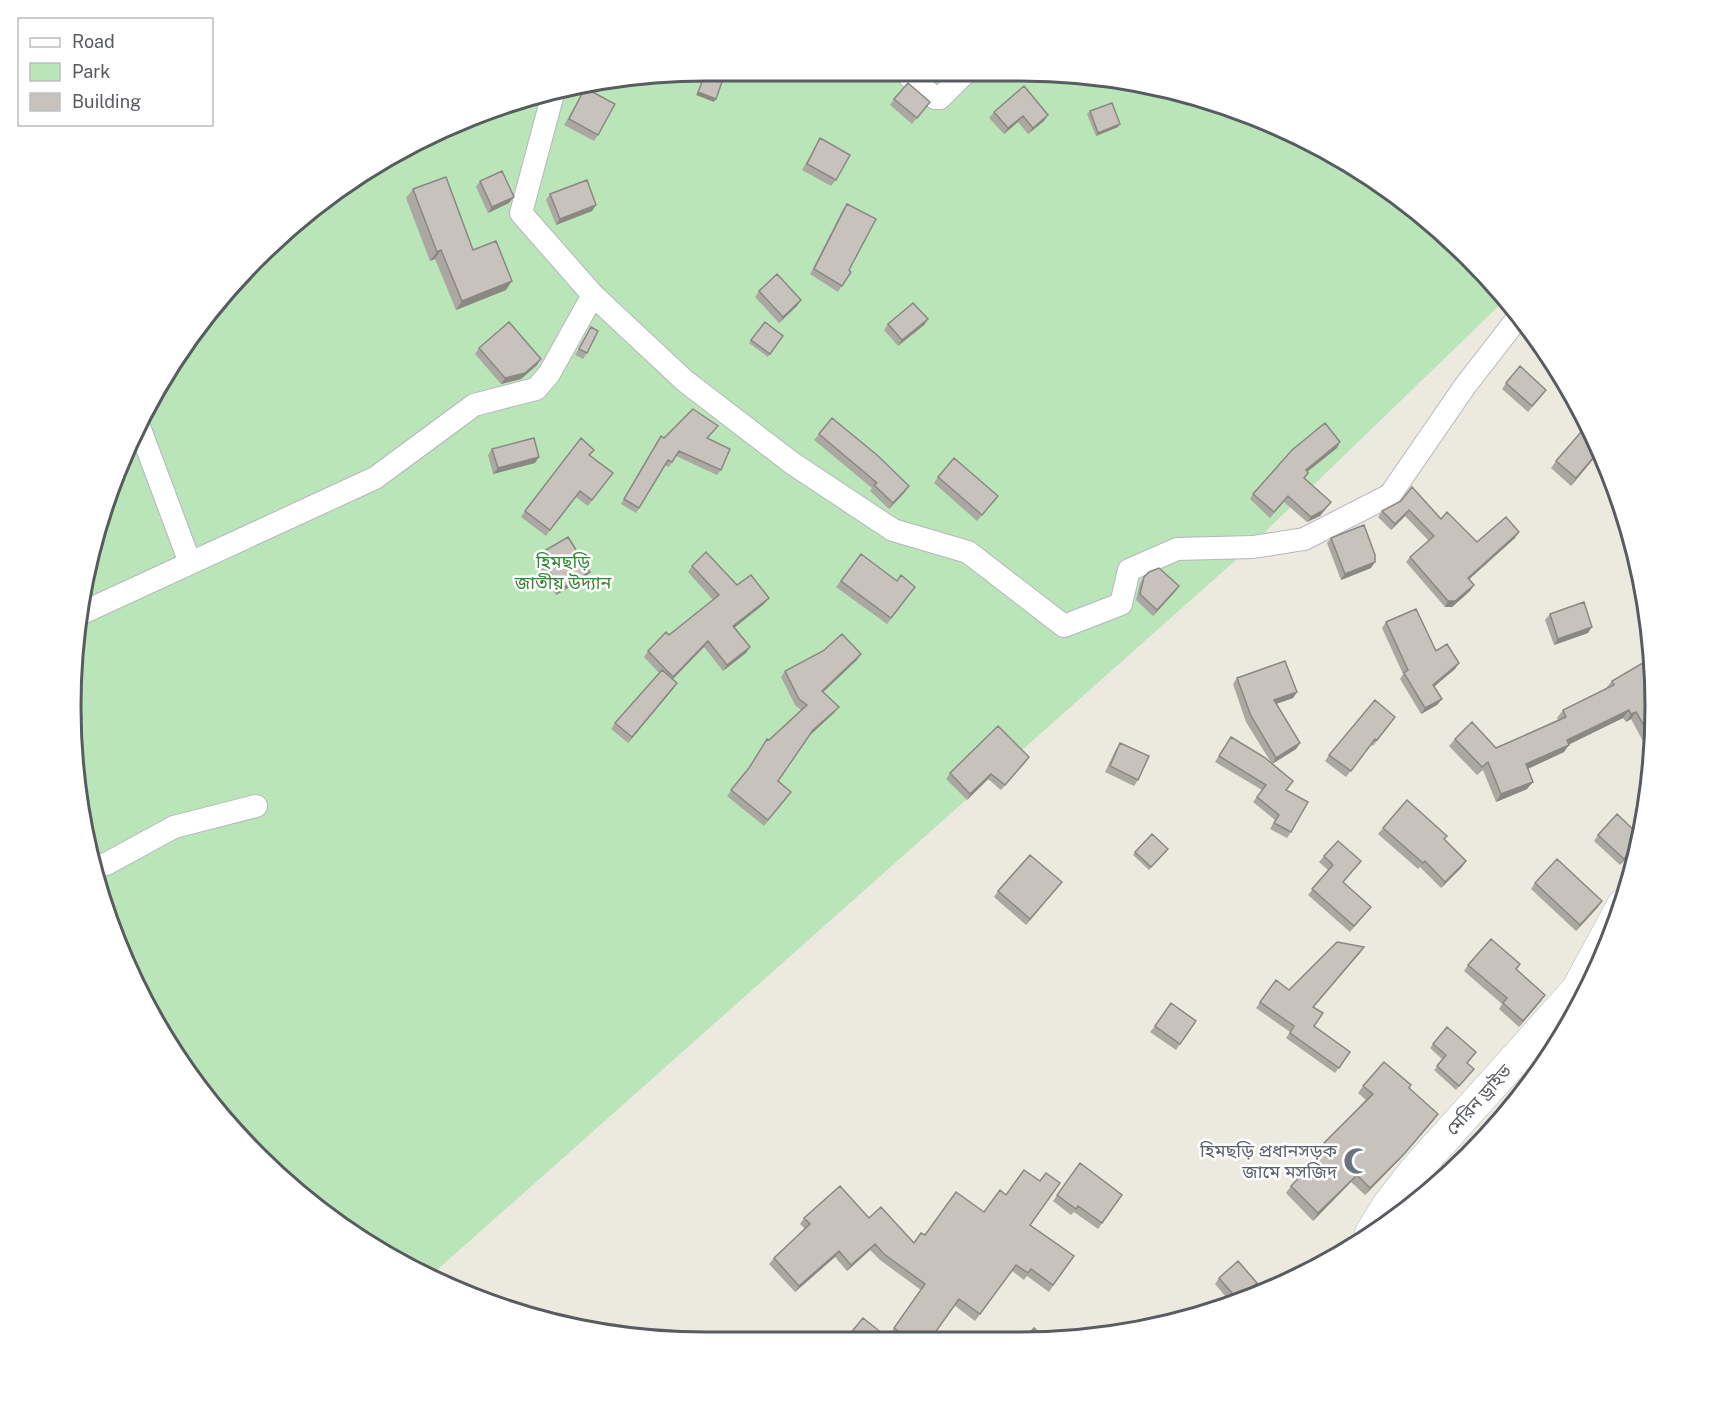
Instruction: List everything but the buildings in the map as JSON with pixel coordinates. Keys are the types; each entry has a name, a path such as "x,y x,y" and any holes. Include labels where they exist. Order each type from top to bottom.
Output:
{"main road":[{"name":"মেরিন ড্রাইভ","path":"1381,1217 1414,1172 1576,990 1581,982"}],"street":[{"path":"915,81 935,98 940,98 957,81"},
{"path":"551,101 521,213 593,295 685,381 792,463 893,530 968,552 1064,626 1122,604 1129,570 1177,549 1253,547 1304,539 1390,495 1465,386 1514,323"},
{"path":"89,610 375,478 474,405 536,389 549,374 593,295"},
{"path":"143,437 190,563"},
{"path":"101,865 174,827 256,806"}],"green space":[{"name":"হিমছড়ি জাতীয় উদ্যান","path":"1020,81 1101,86 1181,102 1221,114 1296,146 1367,186 1432,236 1462,264 1499,305 1237,559 437,1270 359,1227 326,1203 264,1149 236,1119 186,1054 165,1019 129,946 102,868 86,788 82,747 82,666 86,625 102,545 114,505 146,430 165,394 186,359 236,294 294,236 326,210 359,186 430,146 505,114 545,102 625,86 666,82"}],"place":[{"name":"হিমছড়ি প্রধানসড়ক জামে মসজিদ","path":"1357,1161"}]}
